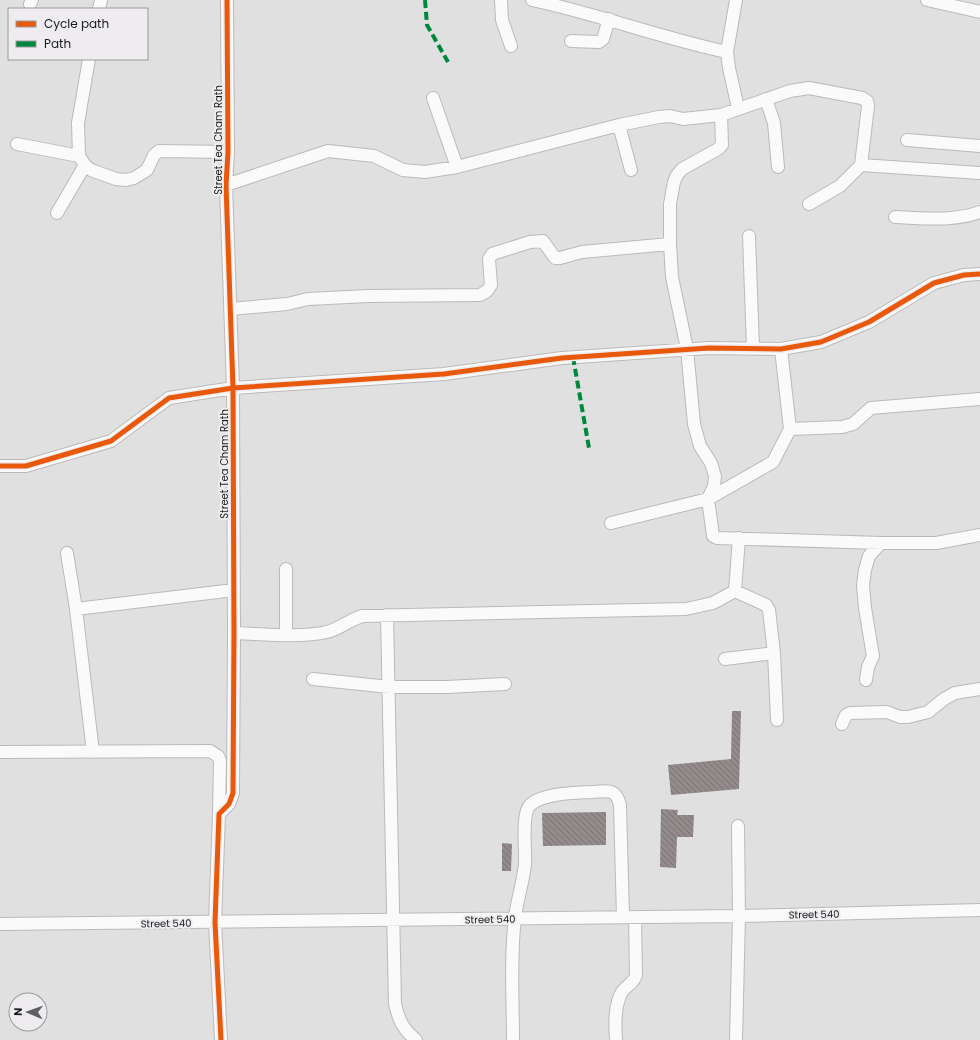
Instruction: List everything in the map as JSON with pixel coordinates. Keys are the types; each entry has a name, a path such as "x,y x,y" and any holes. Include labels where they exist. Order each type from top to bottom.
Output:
{"street":[{"name":"Street Tea Cham Rath","path":"219,814 229,804 233,793 233,388 226,185 228,152 227,0"},
{"path":"501,0 502,20 511,46"},
{"path":"532,0 609,19 681,42 727,52"},
{"path":"736,0 727,52 738,108"},
{"path":"927,0 942,2 980,12"},
{"path":"571,41 599,42 603,40 609,19"},
{"path":"57,213 82,160 78,123 89,60"},
{"path":"226,185 328,151 374,156 403,170 425,172 457,167 619,125 670,116 683,119 721,115 790,91 809,88 862,98 866,101 868,106 861,166 840,186 809,204"},
{"path":"433,98 457,167"},
{"path":"766,99 774,123 778,167"},
{"path":"721,115 722,145 718,149 682,170 674,182 670,204 672,277 687,349 694,424 700,446 711,463 715,476 714,486 708,499 713,536 717,538 881,544 936,543 980,535"},
{"path":"619,125 631,170"},
{"path":"907,140 980,146"},
{"path":"17,144 82,160 91,170 116,179 126,180 134,178 147,170 154,155 159,151 228,152"},
{"path":"861,166 980,173"},
{"path":"895,217 950,218 968,216 980,212"},
{"path":"749,236 753,348"},
{"path":"230,308 287,304 308,299 368,296 480,295 491,285 489,259 492,254 530,242 543,241 555,258 582,252 670,244"},
{"path":"0,466 26,466 111,441 169,398 233,388 444,374 562,358 687,349 781,349 821,342 869,322 934,283 964,275 980,274"},
{"path":"611,523 708,499 773,462 790,428 781,349"},
{"path":"790,428 842,427 853,424 871,408 980,399"},
{"path":"734,591 739,538"},
{"path":"866,680 868,667 874,656 865,608 863,585 869,556 881,544"},
{"path":"67,553 76,609 93,752"},
{"path":"286,568 286,635"},
{"path":"76,609 234,590"},
{"path":"234,633 286,635 325,633 340,628 358,617 387,615 686,609 713,603 734,591"},
{"path":"734,591 766,605 769,610 774,653 777,720"},
{"path":"387,615 397,1012 398,1019 404,1030 416,1040"},
{"path":"725,659 774,653"},
{"path":"313,678 389,686 447,687 505,684"},
{"path":"842,724 846,715 850,713 887,712 900,717 908,717 928,712 944,699 955,693 980,689"},
{"path":"0,752 210,751 215,753 220,761 216,922 221,1040"},
{"path":"513,1040 512,967 514,918 525,864 526,814 529,806 538,799 565,794 612,792 616,794 620,805 629,917 636,975 634,981 622,992 618,1004 615,1028 616,1040"},
{"path":"736,1040 739,916 738,826"},
{"name":"Street 540","path":"0,924 739,916 980,910"}],"building":[{"path":"732,711 741,711 739,789 671,795 668,765 731,759"},
{"path":"661,809 678,810 677,815 694,815 693,837 677,837 676,868 660,867"},
{"path":"606,812 606,845 543,846 542,813"},
{"path":"502,843 512,844 511,871 502,871"}],"marked path":[{"path":"425,0 427,25 448,62"},
{"path":"573,357 589,448"}],"cycle path":[{"path":"221,1040 215,922 219,814 229,804 233,793 234,633 233,388 226,185 228,152 227,0"},
{"path":"0,466 26,466 111,441 169,398 233,388 444,374 562,358 709,348 781,349 821,342 869,322 934,283 964,275 980,274"}]}
